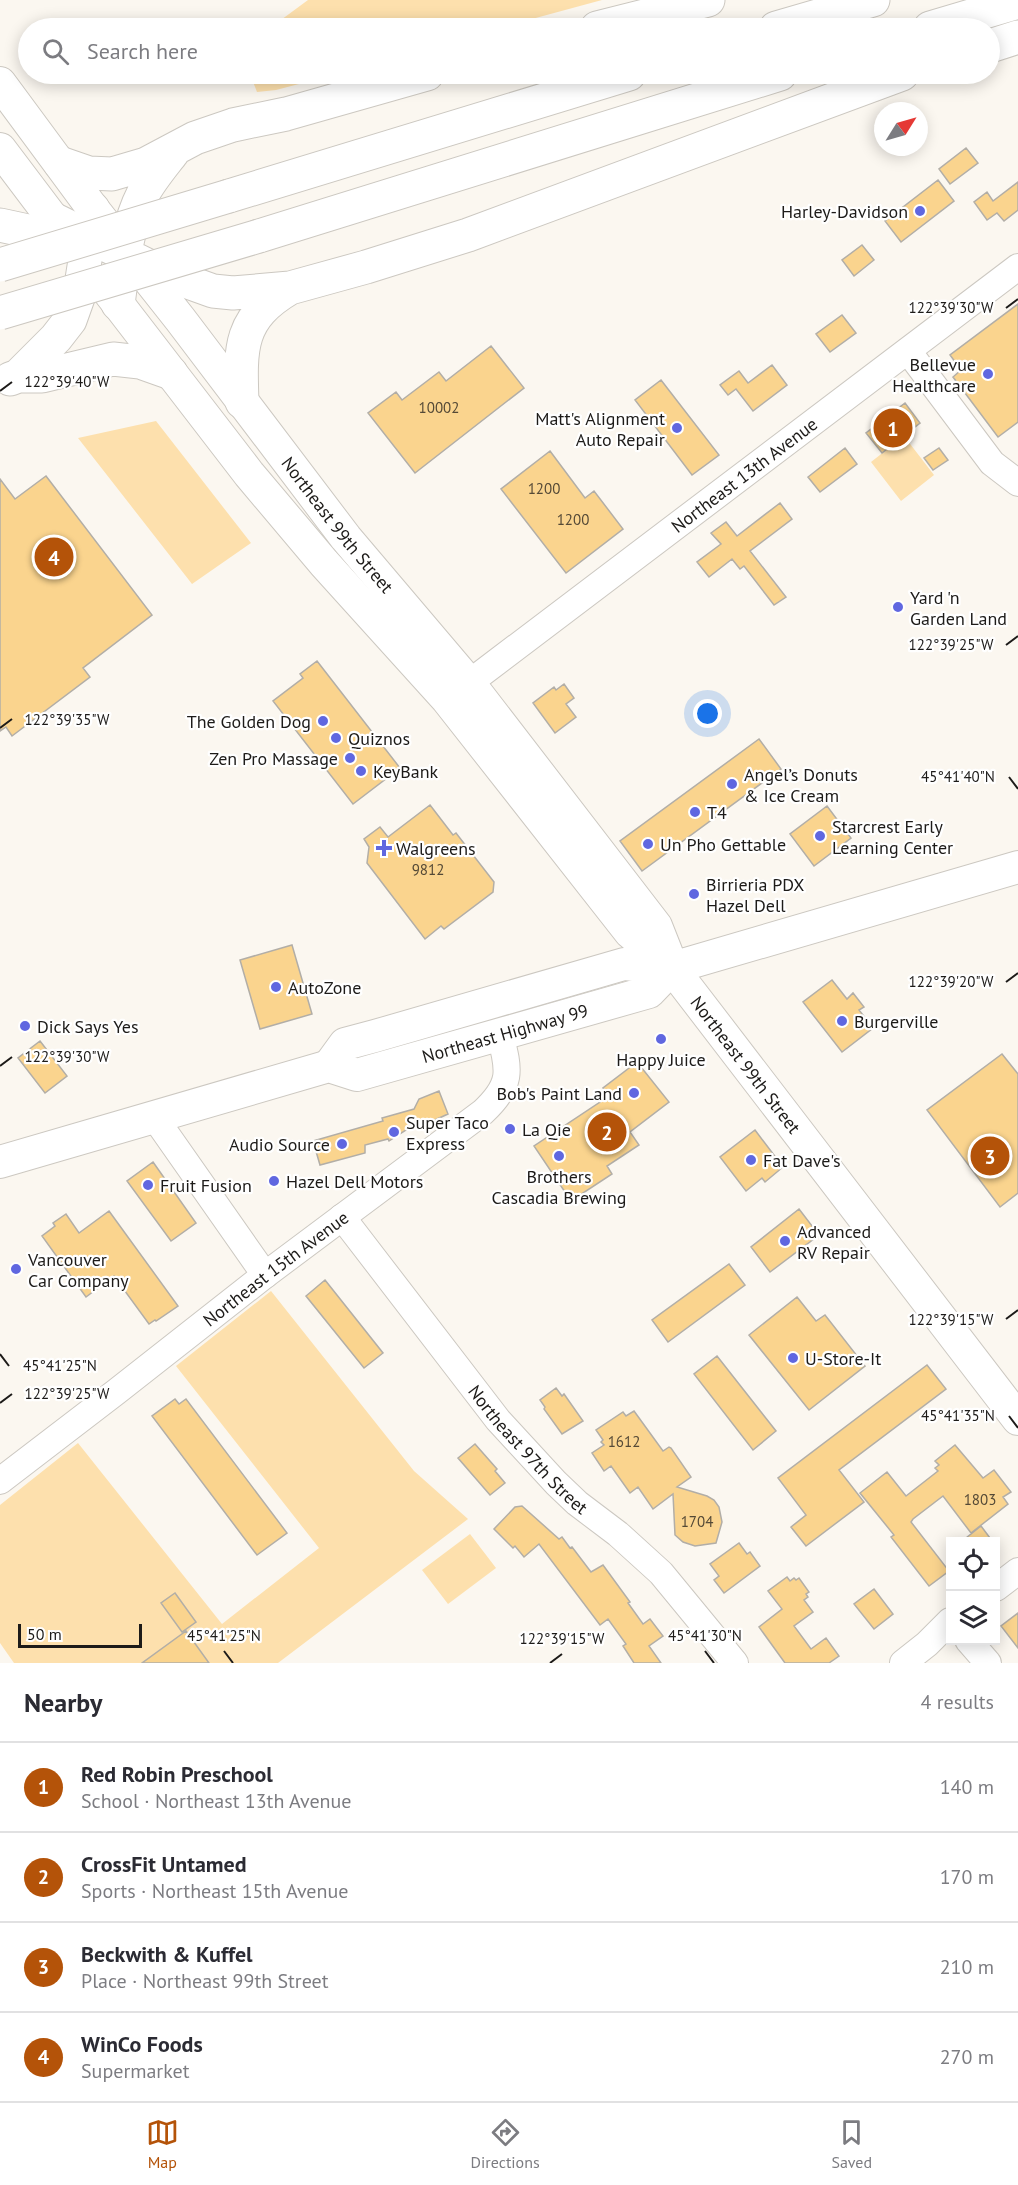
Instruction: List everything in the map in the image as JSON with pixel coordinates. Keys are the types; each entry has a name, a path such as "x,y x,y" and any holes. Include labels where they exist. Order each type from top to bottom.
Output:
{"highway":[{"path":"637,18 708,0"},
{"path":"811,18 873,0"},
{"path":"964,18 1018,2"},
{"path":"1000,43 1018,37"},
{"path":"60,163 89,173 112,174 146,164 195,138 233,124 286,114 392,84"},
{"path":"0,265 596,84"},
{"path":"0,313 259,236 748,84"},
{"path":"53,219 85,240 131,262 213,291 233,293 290,288 468,235 875,84"},
{"path":"117,304 131,262 134,218 144,193 174,150"},
{"path":"0,225 85,240"},
{"path":"9,379 56,338 70,320 80,292 85,240"},
{"path":"242,402 241,370 248,328 273,298 290,288"},
{"path":"9,379 42,376 113,359 140,362 171,373"}],"main road":[{"name":"Northeast 99th Street","path":"0,83 60,163 85,240 117,304 249,474 331,571 447,699 630,932 672,968 1018,1419"},
{"path":"0,149 53,219"},
{"name":"Northeast 99th Street","path":"85,240 131,262 346,538 469,683 656,926 672,968"},
{"path":"331,571 359,585 376,599 441,674 469,683"},
{"name":"Northeast Highway 99","path":"672,968 649,992 500,1035 357,1075 329,1066 345,1044 624,964 672,968 1018,867"},
{"path":"0,1162 329,1066"}],"street":[{"name":"Northeast 13th Avenue","path":"469,683 1018,267"},
{"path":"908,351 992,463 1018,483"},
{"name":"Northeast 15th Avenue","path":"0,1480 264,1275 483,1112 500,1096 507,1076 506,1057 500,1035"},
{"path":"155,1118 264,1275"},
{"name":"Northeast 97th Street","path":"342,1217 498,1420 577,1503 618,1534 661,1573 735,1663"},
{"path":"1000,1585 1018,1571"},
{"path":"903,1663 946,1626"},
{"path":"972,1645 988,1663"}],"shaded area":[{"path":"308,0 602,0 536,18 284,18"},
{"path":"254,84 299,84 276,90 257,92"},
{"path":"156,421 251,543 192,584 78,438"},
{"path":"904,436 934,475 901,501 871,462"},
{"path":"271,1291 414,1471 468,1519 278,1663 14,1663 0,1643 0,1505 78,1443 222,1624 319,1548 176,1366"},
{"path":"470,1534 496,1568 448,1604 422,1570"}],"building":[{"path":"966,148 978,163 950,184 939,169"},
{"name":"Harley-Davidson","path":"938,180 954,201 901,242 885,221"},
{"path":"1018,182 1018,210 1004,221 997,213 987,220 974,202 987,192 993,201"},
{"path":"862,245 874,260 854,276 842,260"},
{"name":"Bellevue Healthcare","path":"1018,304 1018,422 998,437 953,377 961,370 950,355"},
{"path":"842,315 856,333 830,352 816,334"},
{"path":"491,346 524,388 415,473 368,413 396,392 402,400 439,372 446,381"},
{"path":"772,365 787,385 753,411 736,389 728,395 720,385 739,371 748,383"},
{"name":"Matt's Alignment Auto Repair","path":"661,380 719,455 692,475 635,400"},
{"path":"905,403 920,423 882,453 866,433"},
{"path":"845,448 857,464 820,492 808,477"},
{"path":"939,448 948,460 933,470 924,458"},
{"path":"550,451 585,498 594,491 623,529 566,573 501,489"},
{"path":"46,476 152,615 83,668 90,677 12,736 6,727 0,731 0,479 15,499"},
{"path":"780,503 792,519 750,551 786,597 774,605 744,566 740,569 732,559 709,577 697,562 721,544 711,533 726,522 737,536"},
{"path":"317,661 400,768 353,804 273,701 303,678 300,674"},
{"path":"564,684 574,698 566,704 576,717 555,733 533,703 554,687 556,690"},
{"path":"759,739 781,769 642,871 620,841"},
{"name":"Walgreens","path":"430,805 453,835 456,833 494,882 493,892 444,929 441,926 425,939 367,863 369,847 364,839 380,827 388,837"},
{"name":"Starcrest Early Learning Center","path":"827,806 851,838 814,866 790,834"},
{"name":"AutoZone","path":"292,945 312,1014 260,1029 240,960"},
{"name":"Burgerville","path":"832,980 847,999 853,993 864,1007 859,1010 873,1028 842,1052 803,1002"},
{"path":"40,1041 67,1076 45,1093 18,1058"},
{"path":"1002,1054 1018,1074 1018,1193 1000,1207 927,1110"},
{"path":"637,1062 669,1102 630,1132 639,1145 607,1166 612,1174 571,1201 534,1146 609,1096 603,1088"},
{"path":"439,1091 448,1114 426,1124 423,1119 389,1141 388,1139 365,1145 365,1153 320,1165 313,1141 383,1121 382,1118 414,1109 419,1099"},
{"name":"Fat Dave's","path":"755,1130 783,1167 765,1182 762,1178 746,1191 720,1157"},
{"path":"153,1162 196,1223 171,1241 127,1181"},
{"name":"Advanced RV Repair","path":"799,1209 819,1235 770,1272 751,1247"},
{"path":"109,1211 178,1306 149,1324 114,1276 86,1297 42,1236 55,1226 53,1223 66,1214 79,1233"},
{"path":"729,1264 745,1285 668,1342 652,1320"},
{"path":"325,1280 383,1353 364,1368 306,1296"},
{"path":"797,1297 816,1321 825,1315 865,1366 809,1410 749,1335"},
{"path":"717,1356 776,1431 753,1450 694,1374"},
{"path":"927,1365 946,1389 839,1470 864,1502 806,1546 791,1527 806,1515 778,1478"},
{"path":"556,1388 562,1396 564,1394 583,1421 562,1434 540,1400"},
{"path":"175,1399 179,1404 186,1399 287,1533 257,1555 152,1416"},
{"path":"634,1411 663,1451 671,1448 691,1477 677,1487 707,1496 719,1507 722,1522 716,1543 695,1546 683,1542 675,1535 673,1494 653,1509 638,1487 630,1493 611,1466 604,1471 592,1453 604,1445 596,1430 623,1412 626,1416"},
{"path":"475,1444 497,1469 495,1471 505,1483 490,1495 458,1458"},
{"path":"955,1445 983,1478 994,1470 1011,1492 1003,1497 1008,1504 971,1533 943,1496 913,1519 911,1522 946,1567 946,1573 929,1586 891,1537 894,1535 860,1493 887,1472 906,1496 938,1471 935,1468 939,1465 935,1461"},
{"path":"522,1506 559,1539 562,1537 591,1572 603,1565 643,1624 650,1619 663,1636 649,1646 661,1663 634,1663 623,1646 626,1644 608,1619 600,1625 539,1544 524,1557 515,1546 513,1548 494,1529 515,1507"},
{"path":"981,1526 989,1537 967,1537"},
{"path":"739,1543 747,1554 750,1552 760,1566 724,1593 714,1580 719,1576 710,1564"},
{"path":"787,1577 790,1581 799,1578 809,1592 806,1594 808,1597 804,1600 813,1612 794,1626 811,1649 826,1638 839,1656 829,1663 785,1663 759,1627 782,1609 768,1591"},
{"path":"874,1589 893,1614 874,1629 854,1604"},
{"path":"175,1593 196,1622 182,1632 161,1603"},
{"path":"1018,1613 1018,1648 1001,1626"},
{"path":"186,1631 209,1663 142,1663"}],"place":[{"name":"Harley-Davidson","path":"920,211"},
{"name":"Bellevue Healthcare","path":"988,374"},
{"name":"Matt's Alignment Auto Repair","path":"677,428"},
{"name":"Red Robin Preschool","path":"893,428"},
{"name":"WinCo Foods","path":"54,557"},
{"name":"Yard 'n Garden Land","path":"898,607"},
{"name":"The Golden Dog","path":"323,721"},
{"name":"Quiznos","path":"336,738"},
{"name":"Zen Pro Massage","path":"350,758"},
{"name":"KeyBank","path":"361,771"},
{"name":"Angel’s Donuts & Ice Cream","path":"732,784"},
{"name":"T4","path":"695,812"},
{"name":"Starcrest Early Learning Center","path":"820,836"},
{"name":"Un Pho Gettable","path":"648,844"},
{"name":"Walgreens","path":"384,848"},
{"name":"Birrieria PDX Hazel Dell","path":"694,894"},
{"name":"AutoZone","path":"276,987"},
{"name":"Burgerville","path":"842,1021"},
{"name":"Dick Says Yes","path":"25,1026"},
{"name":"Happy Juice","path":"661,1039"},
{"name":"Bob's Paint Land","path":"634,1093"},
{"name":"La Qie","path":"510,1129"},
{"name":"Super Taco Express","path":"394,1132"},
{"name":"CrossFit Untamed","path":"607,1132"},
{"name":"Audio Source","path":"342,1144"},
{"name":"Brothers Cascadia Brewing","path":"559,1156"},
{"name":"Beckwith & Kuffel","path":"990,1156"},
{"name":"Fat Dave's","path":"751,1160"},
{"name":"Hazel Dell Motors","path":"274,1181"},
{"name":"Fruit Fusion","path":"148,1185"},
{"name":"Advanced RV Repair","path":"785,1241"},
{"name":"Vancouver Car Company","path":"16,1269"},
{"name":"U-Store-It","path":"793,1358"}]}
